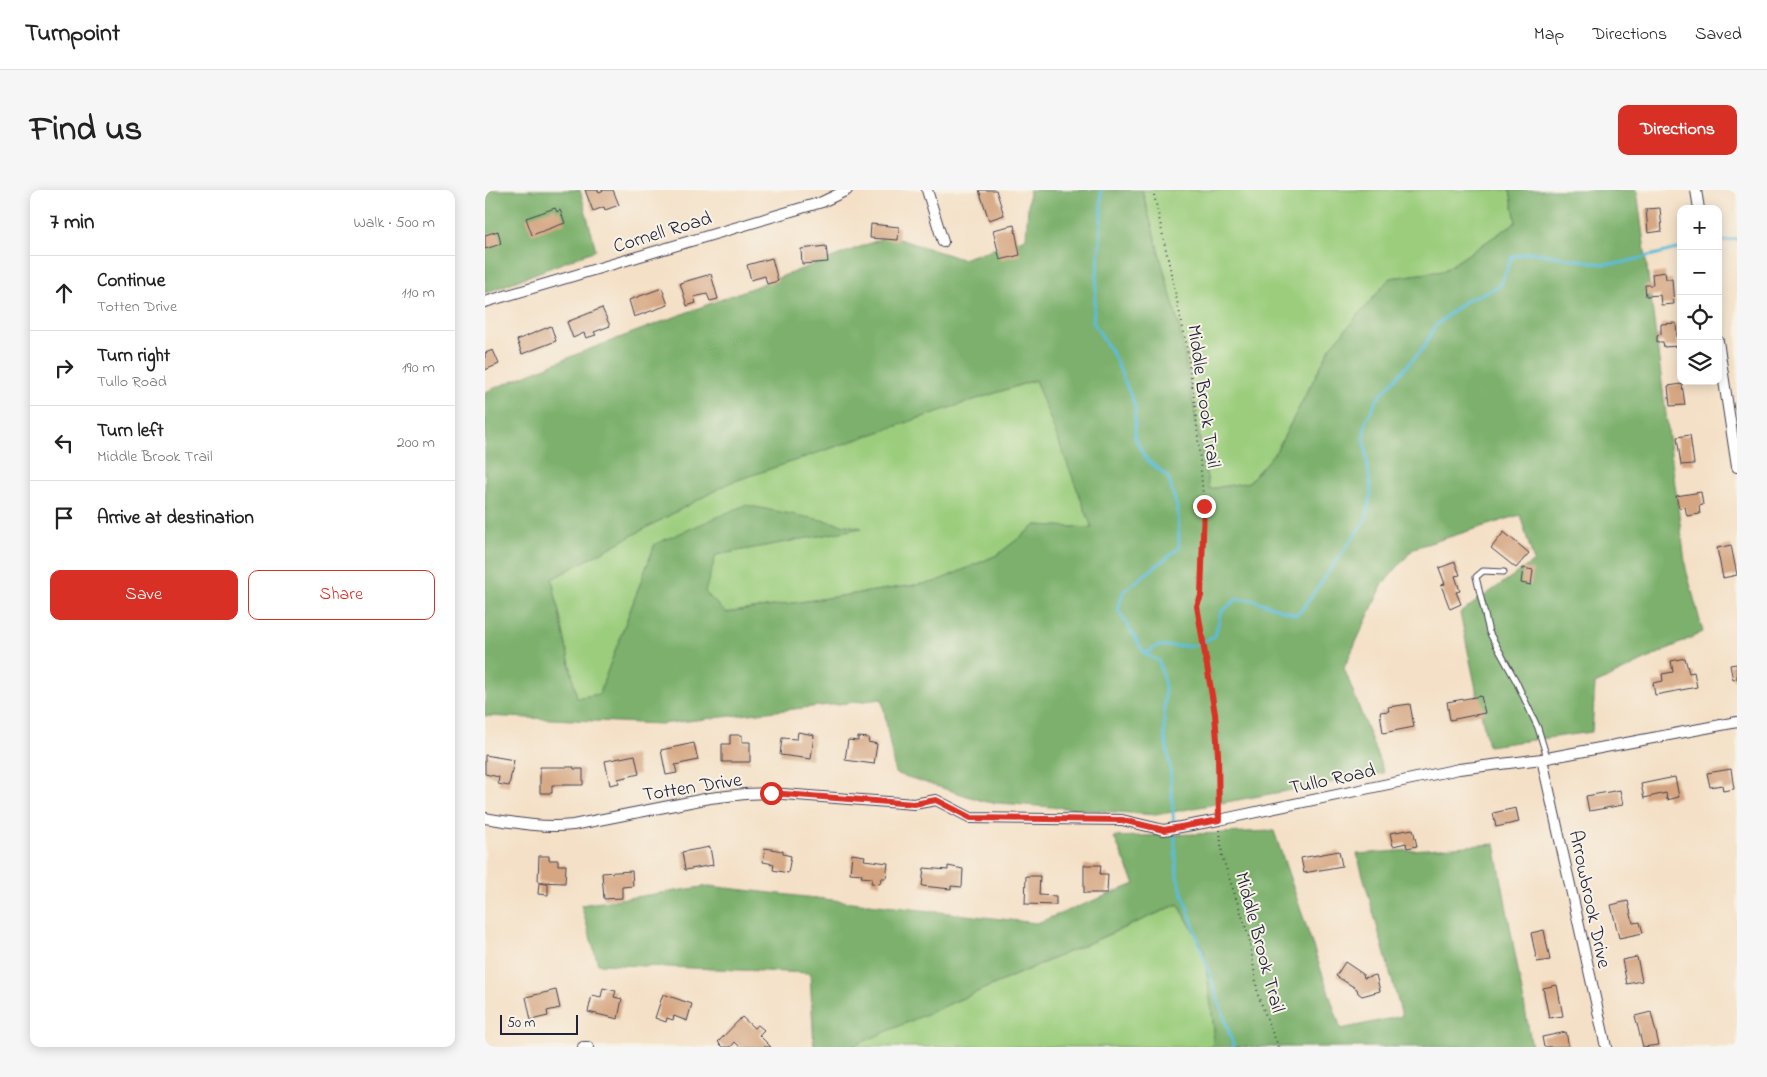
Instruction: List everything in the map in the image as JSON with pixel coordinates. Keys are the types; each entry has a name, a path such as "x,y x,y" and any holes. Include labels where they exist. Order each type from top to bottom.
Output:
{"street":[{"name":"Cornell Road","path":"485,302 822,202 847,190"},
{"path":"927,190 943,242"},
{"path":"1696,190 1698,205"},
{"path":"1722,367 1737,466"},
{"name":"Tullo Road","path":"936,800 971,818 1122,820 1164,830 1459,769 1545,758 1737,722"},
{"name":"Arrowbrook Drive","path":"1545,758 1606,1047"},
{"name":"Totten Drive","path":"485,818 535,826 573,825 710,798 771,793 914,804 936,800"},
{"path":"583,1047 588,1047"}],"lane":[{"path":"1504,572 1483,570 1476,577 1489,632 1516,681 1538,728 1545,758"}],"path":[{"name":"Middle Brook Trail","path":"1153,190 1186,342 1195,405 1204,506 1201,596 1197,606 1215,714 1222,856 1249,937 1258,995 1279,1047"}],"green space":[{"path":"485,190 580,190 596,250 485,293"},
{"path":"1029,190 1142,190 1179,326 1209,489 1249,482 1277,450 1330,348 1390,278 1443,271 1516,222 1510,190 1637,190 1686,569 1703,632 1595,684 1592,732 1488,746 1460,613 1534,561 1520,515 1414,548 1383,584 1344,668 1384,773 1156,815 986,802 895,773 882,699 661,724 485,716 485,392 582,352 889,236 962,259 1026,238","holes":["1035,380 1092,528 1036,525 997,555 935,582 726,613 705,592 716,555 862,528 745,505 655,544 599,694 577,698 552,579 729,483"]},
{"path":"1142,190 1510,190 1516,222 1443,271 1390,278 1330,348 1277,450 1249,482 1209,489 1179,326"},
{"path":"1036,380 1093,528 1036,525 997,555 935,582 725,613 704,592 716,555 860,528 655,544 599,694 577,698 552,579 729,483"},
{"path":"1274,831 1341,1029 1402,1016 1357,854 1495,844 1532,1047 1212,1047 1214,1031 1204,949 1178,904 851,1047 814,1047 810,973 598,964 581,905 709,886 1037,923 1135,884 1114,837"},
{"path":"1179,904 1204,949 1214,1031 1212,1047 851,1047"}],"building":[{"path":"585,190 598,190 599,192 613,190 619,205 605,210 604,207 593,211"},
{"path":"979,190 996,190 1004,215 989,220"},
{"path":"555,208 557,212 560,210 565,223 532,235 526,218"},
{"path":"1660,208 1662,231 1648,233 1646,209"},
{"path":"871,224 899,227 898,240 870,238"},
{"path":"1014,225 1020,255 1000,260 993,230"},
{"path":"498,231 501,244 485,249 485,235"},
{"path":"826,246 828,262 802,264 801,249"},
{"path":"772,258 778,281 767,284 765,276 751,280 747,265"},
{"path":"1665,272 1666,279 1672,279 1674,304 1661,305 1660,295 1646,296 1645,285 1653,285 1652,274"},
{"path":"711,274 718,299 710,301 707,294 694,297 696,303 687,306 680,283"},
{"path":"662,288 668,305 634,317 629,300"},
{"path":"602,308 610,326 594,332 596,335 586,338 584,333 573,338 567,322"},
{"path":"1676,323 1677,346 1664,347 1663,342 1657,342 1657,335 1661,334 1661,324"},
{"path":"551,326 556,341 522,354 517,340"},
{"path":"493,350 499,364 485,370 485,353"},
{"path":"1682,385 1685,405 1670,406 1668,386"},
{"path":"1690,435 1694,464 1681,465 1677,437"},
{"path":"1701,492 1703,505 1699,506 1700,514 1687,516 1685,507 1679,508 1676,496"},
{"path":"1504,532 1529,553 1516,568 1491,548"},
{"path":"1731,545 1737,575 1723,578 1717,548"},
{"path":"1455,562 1460,575 1455,576 1460,591 1456,592 1461,604 1450,609 1441,585 1445,584 1439,568"},
{"path":"1523,568 1533,570 1531,585 1521,583"},
{"path":"1685,658 1689,673 1694,672 1697,687 1655,695 1653,683 1663,681 1662,674 1673,672 1671,661"},
{"path":"1737,664 1737,679 1733,680 1730,665"},
{"path":"1481,696 1485,713 1450,720 1447,702"},
{"path":"1410,704 1414,727 1383,733 1380,712 1389,711 1388,707"},
{"path":"798,732 814,735 811,759 780,755 782,738 797,739"},
{"path":"730,735 742,735 742,742 750,742 750,762 722,762 722,744 730,744"},
{"path":"858,737 869,738 868,742 877,744 874,764 845,760 848,740 858,741"},
{"path":"694,743 698,760 675,765 677,773 666,775 661,750"},
{"path":"485,755 514,760 509,786 498,784 499,777 485,774"},
{"path":"635,755 639,774 618,779 619,783 610,785 605,761"},
{"path":"540,767 574,767 574,769 583,769 583,785 552,785 552,793 540,793"},
{"path":"1731,769 1734,789 1723,791 1722,785 1710,787 1707,773"},
{"path":"1675,777 1679,797 1667,800 1666,793 1644,798 1641,784"},
{"path":"1620,790 1623,805 1589,811 1586,796"},
{"path":"1516,808 1519,822 1496,827 1493,813"},
{"path":"1413,829 1417,846 1407,848 1406,843 1393,846 1390,833"},
{"path":"710,847 713,865 685,870 682,852"},
{"path":"765,848 783,851 783,854 791,856 788,873 773,870 774,864 763,862"},
{"path":"1339,851 1342,866 1304,873 1301,858"},
{"path":"852,854 865,856 864,860 888,863 886,878 881,878 880,884 871,883 872,878 861,877 862,874 850,873"},
{"path":"539,856 549,856 549,860 558,860 558,865 566,865 565,883 538,882"},
{"path":"1084,865 1101,865 1100,874 1108,874 1107,893 1084,893"},
{"path":"948,866 963,869 962,887 951,886 951,889 922,886 924,868 948,870"},
{"path":"632,871 633,886 622,887 622,898 604,899 602,873"},
{"path":"1026,876 1040,876 1039,895 1056,896 1056,905 1025,904"},
{"path":"539,883 548,884 548,895 538,894"},
{"path":"1628,901 1633,923 1640,922 1643,933 1619,938 1611,905"},
{"path":"1544,930 1550,960 1537,962 1531,933"},
{"path":"1637,957 1642,981 1627,984 1622,960"},
{"path":"1345,962 1363,974 1364,978 1376,975 1380,991 1362,996 1358,993 1357,989 1336,976"},
{"path":"1557,985 1563,1016 1549,1018 1543,988"},
{"path":"603,988 616,991 614,997 622,999 618,1019 588,1012 592,995 601,997"},
{"path":"556,990 560,1008 547,1011 548,1016 531,1020 526,997"},
{"path":"663,994 692,1004 687,1021 674,1016 673,1020 667,1018 666,1022 655,1018"},
{"path":"1651,1012 1659,1045 1643,1047 1635,1016"},
{"path":"742,1017 754,1028 758,1025 764,1030 759,1035 771,1047 740,1047 735,1042 731,1047 723,1047 718,1042"},
{"path":"1566,1032 1569,1047 1544,1047 1542,1037"}],"waterway":[{"path":"1101,190 1101,228 1093,322 1115,358 1135,406 1135,438 1146,459 1168,477 1178,511 1179,548 1123,592 1118,610 1145,654 1159,661 1165,686 1164,733 1170,765 1177,877 1234,1047"},
{"path":"1722,241 1737,239"},
{"path":"1145,654 1157,646 1194,646 1215,636 1221,612 1237,599 1253,600 1296,615 1302,610 1366,519 1371,493 1364,436 1366,420 1379,397 1424,347 1435,326 1465,301 1500,286 1512,257 1530,252 1603,264 1621,263 1677,249"}],"route":[{"path":"771,793 914,804 936,800 971,818 1122,820 1164,830 1219,820 1215,714 1197,606 1201,596 1204,506"}]}
